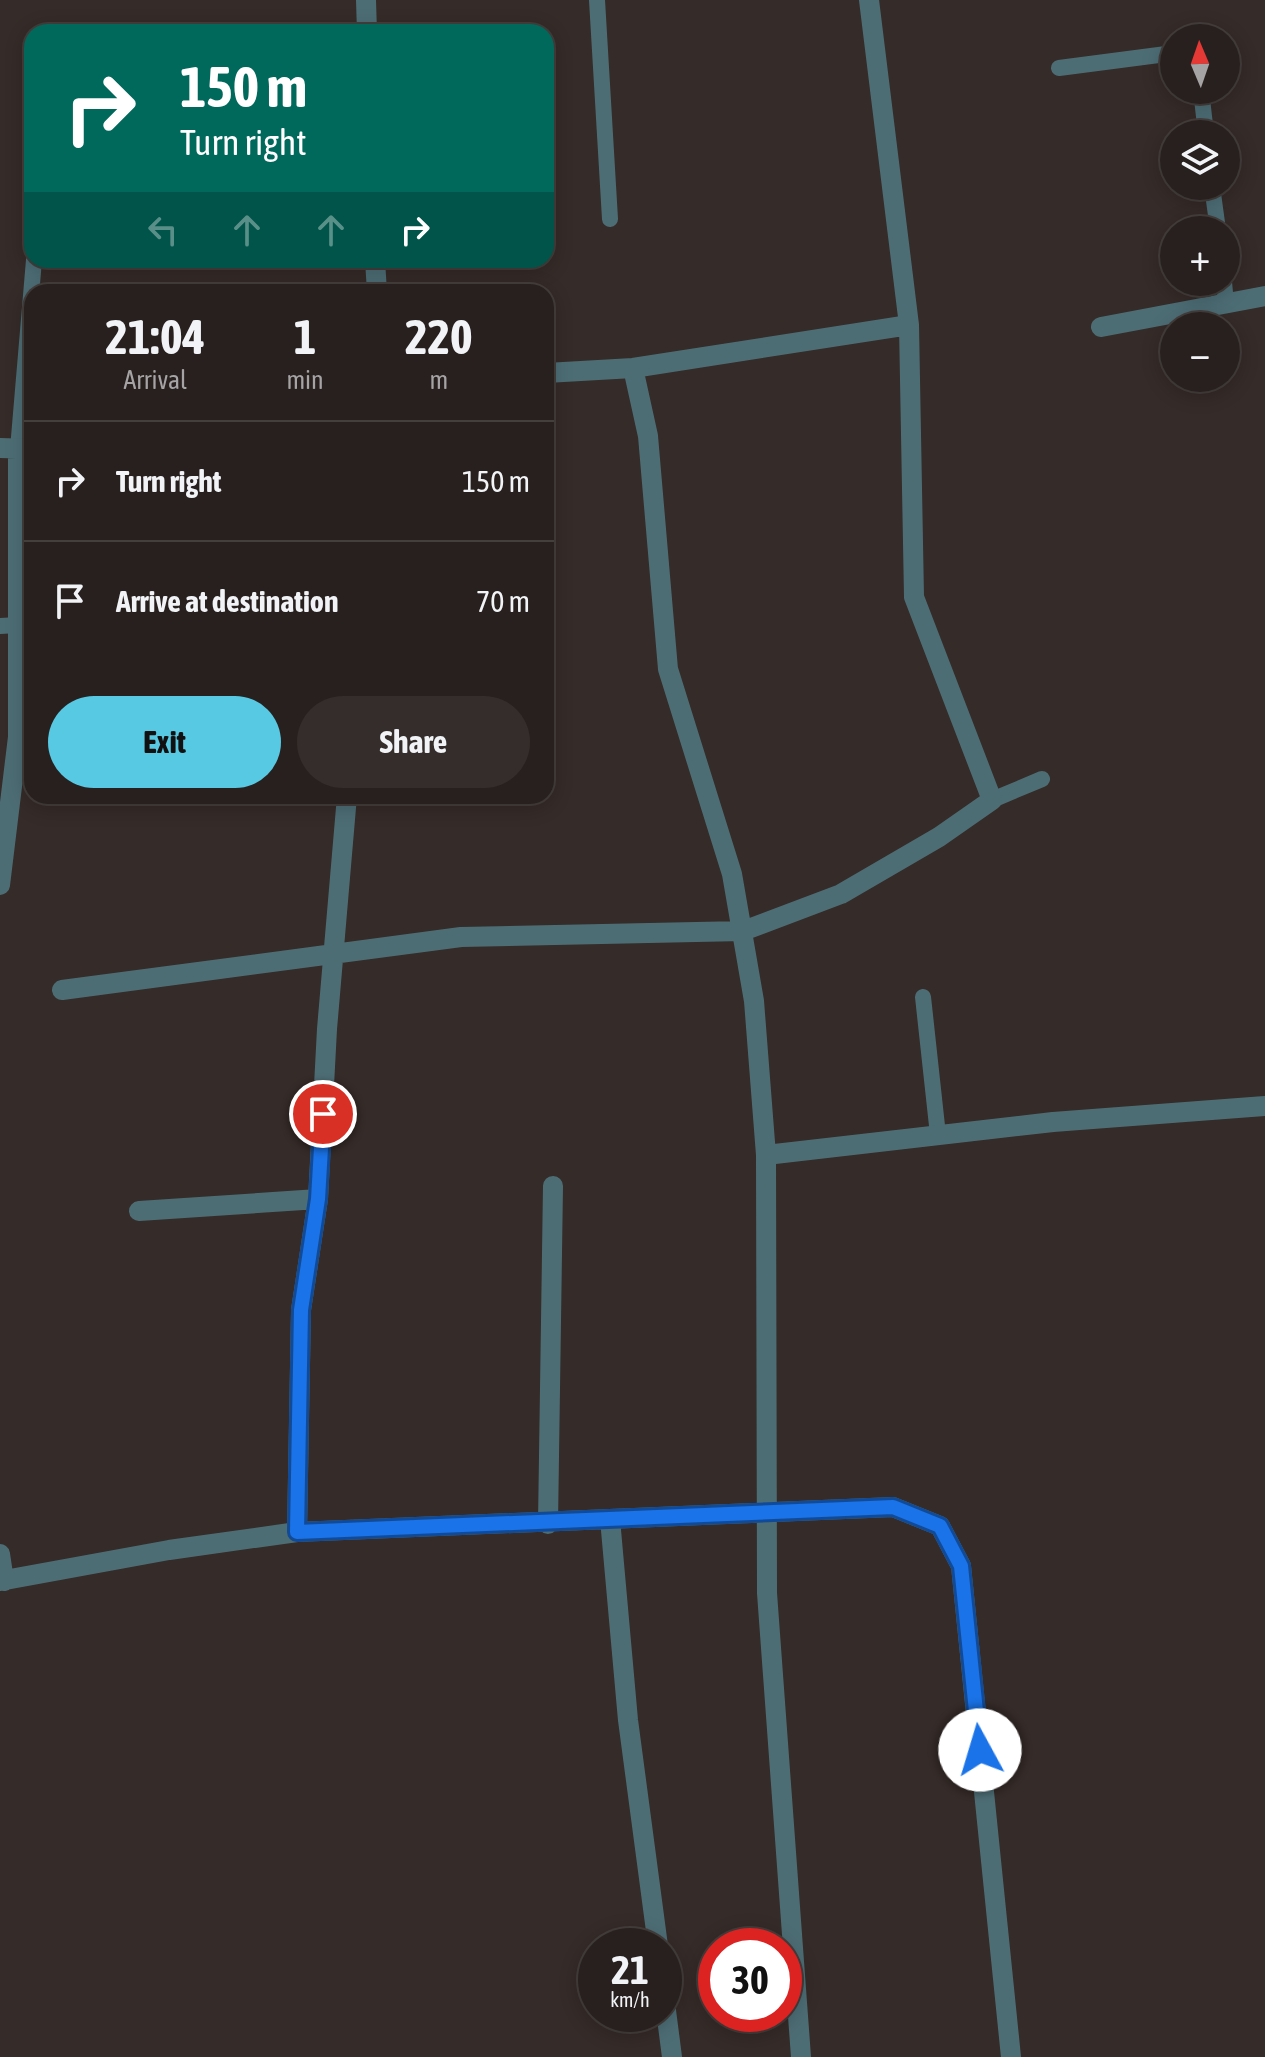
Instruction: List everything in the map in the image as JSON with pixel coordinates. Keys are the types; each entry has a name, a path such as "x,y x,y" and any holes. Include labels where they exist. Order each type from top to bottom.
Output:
{"street":[{"path":"366,0 367,24"},
{"path":"62,990 461,937 743,931 841,894 939,837 992,800 914,597 909,325 869,0"},
{"path":"1101,327 1265,296"},
{"path":"554,373 633,368 909,325"},
{"path":"633,368 648,436 668,669 732,874 754,1001 766,1155 767,1593 801,2057"},
{"path":"17,449 9,626 24,729"},
{"path":"0,885 24,742"},
{"path":"297,1532 301,1310 318,1199 346,804"},
{"path":"766,1155 1053,1122 1265,1106"},
{"path":"548,1524 553,1186"},
{"path":"139,1211 318,1199"},
{"path":"0,1554 2,1581 169,1550 297,1532 548,1524 893,1507 940,1526 961,1566 1011,2057"},
{"path":"610,1519 628,1720 656,1928"},
{"path":"669,2032 672,2057"}],"lane":[{"path":"597,0 610,219"},
{"path":"1059,68 1160,55"},
{"path":"1225,296 1226,303"},
{"path":"17,449 24,371"},
{"path":"992,800 1042,779"},
{"path":"923,997 938,1135"}],"route":[{"path":"323,1114 318,1199 301,1310 297,1532 548,1524 893,1507 940,1526 961,1566 980,1750"}]}
